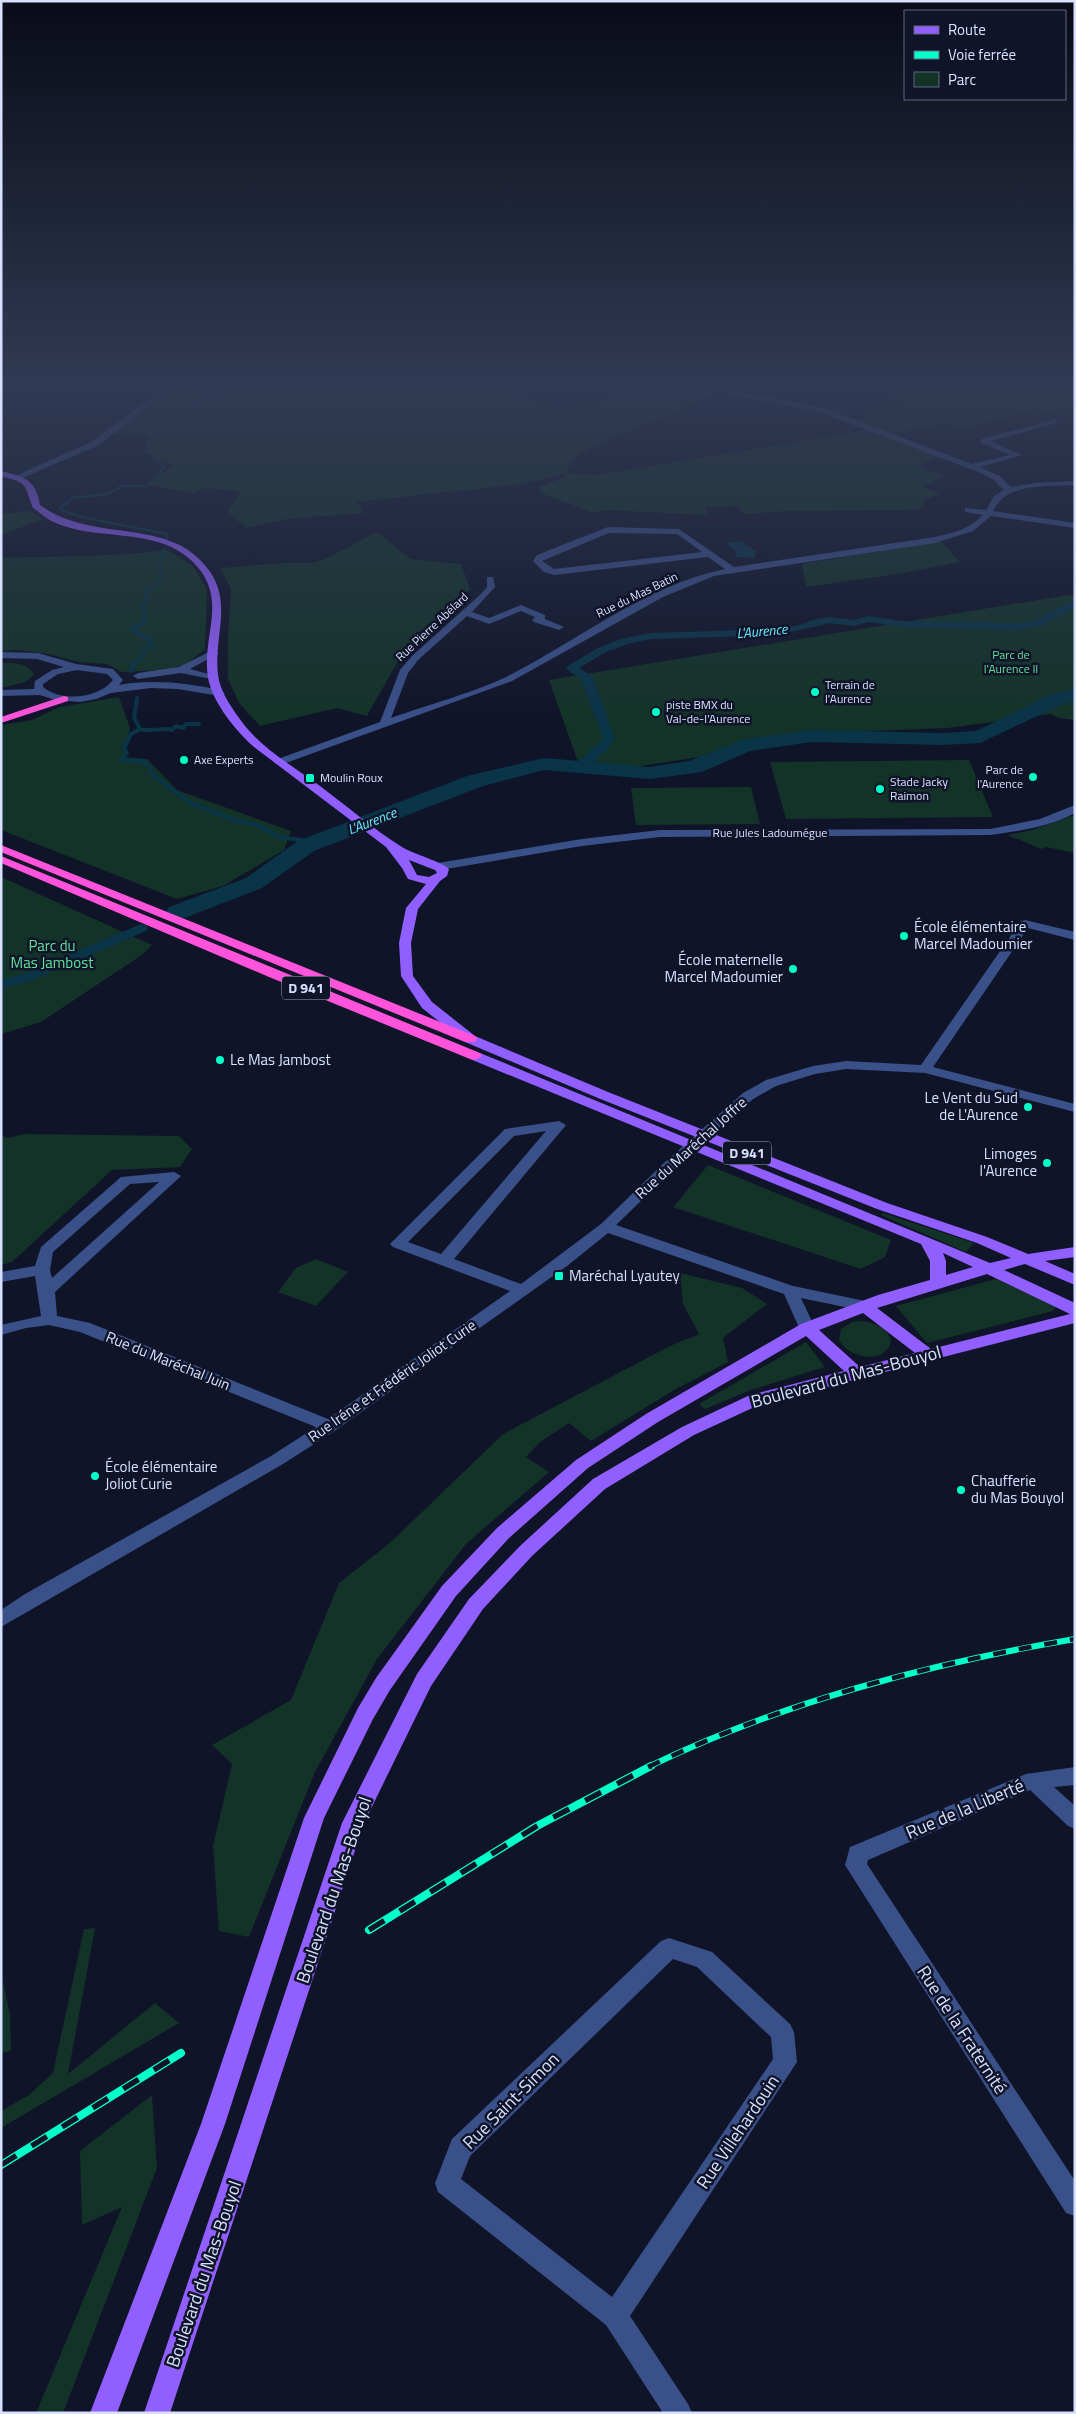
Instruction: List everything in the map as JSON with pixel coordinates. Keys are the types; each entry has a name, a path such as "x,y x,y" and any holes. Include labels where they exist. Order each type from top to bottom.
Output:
{"highway":[{"path":"1,714 44,687"},
{"path":"1,720 64,699"},
{"name":"D 941","path":"1,848 470,1039"},
{"name":"D 941","path":"1,859 273,974 475,1056"}],"main road":[{"path":"34,499 36,506 49,516 75,525 172,545 193,557 209,573 217,590 213,678 220,693 244,731 279,762 388,842 436,871"},
{"path":"388,842 410,871 412,877 417,880 436,871"},
{"path":"436,871 412,908 405,943 407,976 427,1005 470,1039"},
{"name":"D 941","path":"470,1039 820,1182 882,1206 982,1240 1027,1259"},
{"name":"D 941","path":"475,1056 991,1269"},
{"path":"927,1242 938,1254 940,1261 938,1283"},
{"path":"103,2413 213,2124 314,1818 365,1714 383,1684 450,1591 503,1534 575,1470 652,1418 807,1328 864,1306 938,1283 1027,1259 1075,1252"},
{"path":"1027,1259 1075,1280"},
{"path":"991,1269 1075,1310"},
{"path":"864,1306 928,1355"},
{"name":"Boulevard du Mas-Bouyol","path":"157,2413 353,1823 391,1743 424,1680 476,1604 526,1551 599,1484 688,1430 756,1399 1075,1318"},
{"path":"807,1328 858,1373"}],"street":[{"name":"Rue du Mas Batin","path":"279,762 509,679 601,626 660,595 712,574 936,540 968,530 988,513 992,502 997,499"},
{"path":"968,510 1075,526"},
{"path":"708,554 554,572 547,570 537,561 540,557 602,532 616,529 679,532 731,570"},
{"name":"Rue Pierre Abélard","path":"386,724 385,721 403,672 414,658 484,596 490,587 490,579"},
{"path":"466,612 489,621 521,608 542,617 537,620 559,627"},
{"path":"1,655 38,656 77,668 100,669 115,675 155,676 181,670 214,653"},
{"path":"1,659 33,661 42,668 44,687"},
{"path":"1,692 44,687 77,668"},
{"path":"181,670 213,678"},
{"path":"109,690 118,680 115,675"},
{"path":"188,686 213,678"},
{"path":"44,687 64,699 89,697 128,686 188,686 220,693"},
{"name":"Rue Jules Ladoumégue","path":"436,871 552,847 626,836 676,833 990,832 1030,826 1062,816 1075,808"},
{"path":"925,1069 1025,924 1075,936"},
{"name":"Rue du Maréchal Joffre","path":"606,1227 669,1166 748,1096 771,1083 813,1070 846,1066 925,1069 1075,1108"},
{"path":"444,1261 559,1125 510,1132 398,1244 444,1261 523,1290"},
{"path":"47,1291 174,1176 126,1180 46,1250 42,1270 47,1291 49,1320"},
{"path":"606,1227 790,1291 864,1306"},
{"name":"Rue Iréne et Frédéric Joliot Curie","path":"1,1620 32,1599 277,1460 330,1426 523,1290 606,1227"},
{"path":"1,1276 42,1270"},
{"path":"790,1291 807,1328"},
{"name":"Rue du Maréchal Juin","path":"1,1330 26,1323 49,1320 84,1327 330,1426"},
{"name":"Rue de la Liberté","path":"858,1854 1033,1780 1075,1776"},
{"path":"1033,1780 1075,1820"},
{"name":"Rue de la Fraternité","path":"858,1854 856,1865 1075,2204"},
{"name":"Rue Saint-Simon","path":"679,2413 615,2316 447,2183 461,2148 669,1948 704,1959"},
{"name":"Rue Villehardouin","path":"615,2316 785,2062 782,2032 704,1959"}],"green space":[{"path":"236,499 387,499 357,502 364,513 287,519 247,528 227,512"},
{"path":"556,499 927,499 923,500 925,507 910,510 787,511 744,514 737,506 706,507 708,515 607,510 593,513"},
{"path":"30,511 43,519 1,535 1,514"},
{"path":"377,532 411,559 461,564 470,589 403,652 367,716 337,708 260,726 239,703 228,679 231,589 220,568 283,563 311,563 325,559"},
{"path":"941,541 960,562 904,573 806,587 802,564"},
{"path":"168,550 192,565 207,589 205,649 185,665 165,670 122,672 107,664 79,662 49,654 18,650 1,651 1,558 106,555"},
{"name":"Parc de l'Aurence II","path":"1075,594 1075,720 1059,718 1051,714 947,728 799,734 699,757 634,767 578,762 549,680"},
{"path":"1,663 24,665 34,675 25,682 1,688"},
{"path":"119,697 130,728 124,757 147,759 177,790 291,831 284,850 223,886 177,899 1,830 1,725 32,720 60,707"},
{"name":"Stade Jacky Raimon","path":"969,760 993,817 786,819 770,762"},
{"path":"751,787 760,824 636,825 631,788"},
{"path":"1075,815 1075,853 1046,847 1042,849 1007,835 1032,830"},
{"name":"Parc du Mas Jambost","path":"1,877 152,945 142,955 41,1022 1,1034"},
{"path":"24,1134 179,1136 192,1149 180,1167 112,1170 12,1262 1,1265 1,1135 8,1138"},
{"path":"708,1165 891,1240 885,1257 861,1269 673,1207"},
{"path":"883,1213 974,1243 966,1252 881,1215"},
{"path":"316,1259 348,1272 316,1306 278,1292 296,1268"},
{"path":"680,1273 742,1288 767,1304 723,1338 728,1362 674,1390 591,1441 569,1423 540,1442 526,1457 549,1472 466,1544 377,1659 315,1772 249,1937 219,1931 213,1846 232,1764 212,1745 291,1700 339,1583 391,1542 503,1434 670,1346 699,1334 683,1304"},
{"path":"996,1279 1056,1307 1053,1311 927,1343 896,1306"},
{"path":"861,1321 879,1326 889,1336 891,1341 882,1354 866,1357 858,1355 850,1351 839,1340 841,1329 852,1322"},
{"path":"806,1342 825,1367 751,1390 705,1409 699,1404"},
{"path":"95,1928 68,2074 155,2003 179,2023 1,2128 1,2111 29,2095 53,2073 84,1929"},
{"path":"1,1973 10,2014 11,2051 1,2053"},
{"path":"152,2095 157,2168 63,2413 36,2413 122,2207 82,2225 80,2151"}],"water":[{"path":"741,541 756,551 754,558 735,557 737,552 726,543"}],"waterway":[{"path":"71,499 59,509 81,517 167,534 167,538"},
{"path":"142,607 149,598 145,592 160,582 159,564 164,549"},
{"name":"L'Aurence","path":"578,765 593,757 594,752 602,749 609,738 586,676 575,671 572,667 602,650 625,641 650,636 729,632 778,632 798,629 816,622 830,620 854,623 868,619 902,624 1020,627 1039,622 1075,603"},
{"path":"131,671 132,665 144,655 144,650 152,646 151,641 131,629 145,622 143,606"},
{"name":"L'Aurence","path":"178,912 254,883 306,846 475,781 544,764 650,773 694,767 745,745 812,736 942,739 980,737 1059,698 1075,695"},
{"path":"137,698 134,718 140,729"},
{"path":"140,729 172,730 176,726 183,728 186,724 199,724"},
{"path":"140,729 131,734 124,748 127,753 121,760 142,761 148,765 154,776 191,803 233,820 258,825 279,837 316,842"},
{"name":"L'Aurence","path":"1,985 28,977 141,928"}],"railway":[{"path":"648,1767 751,1723 857,1688 965,1660 1075,1639"},
{"path":"369,1930 537,1826 651,1766"},
{"path":"1,2165 181,2053"}],"place":[{"name":"Terrain de l'Aurence","path":"815,692"},
{"name":"piste BMX du Val-de-l'Aurence","path":"656,712"},
{"name":"Axe Experts","path":"184,760"},
{"name":"Parc de l'Aurence","path":"1033,777"},
{"name":"Moulin Roux","path":"310,778"},
{"name":"Stade Jacky Raimon","path":"880,789"},
{"name":"École élémentaire Marcel Madoumier","path":"904,936"},
{"name":"École maternelle Marcel Madoumier","path":"793,969"},
{"name":"Le Mas Jambost","path":"220,1060"},
{"name":"Le Vent du Sud de L'Aurence","path":"1028,1107"},
{"name":"Limoges l'Aurence","path":"1047,1163"},
{"name":"Maréchal Lyautey","path":"559,1276"},
{"name":"École élémentaire Joliot Curie","path":"95,1476"},
{"name":"Chaufferie du Mas Bouyol","path":"961,1490"}]}
